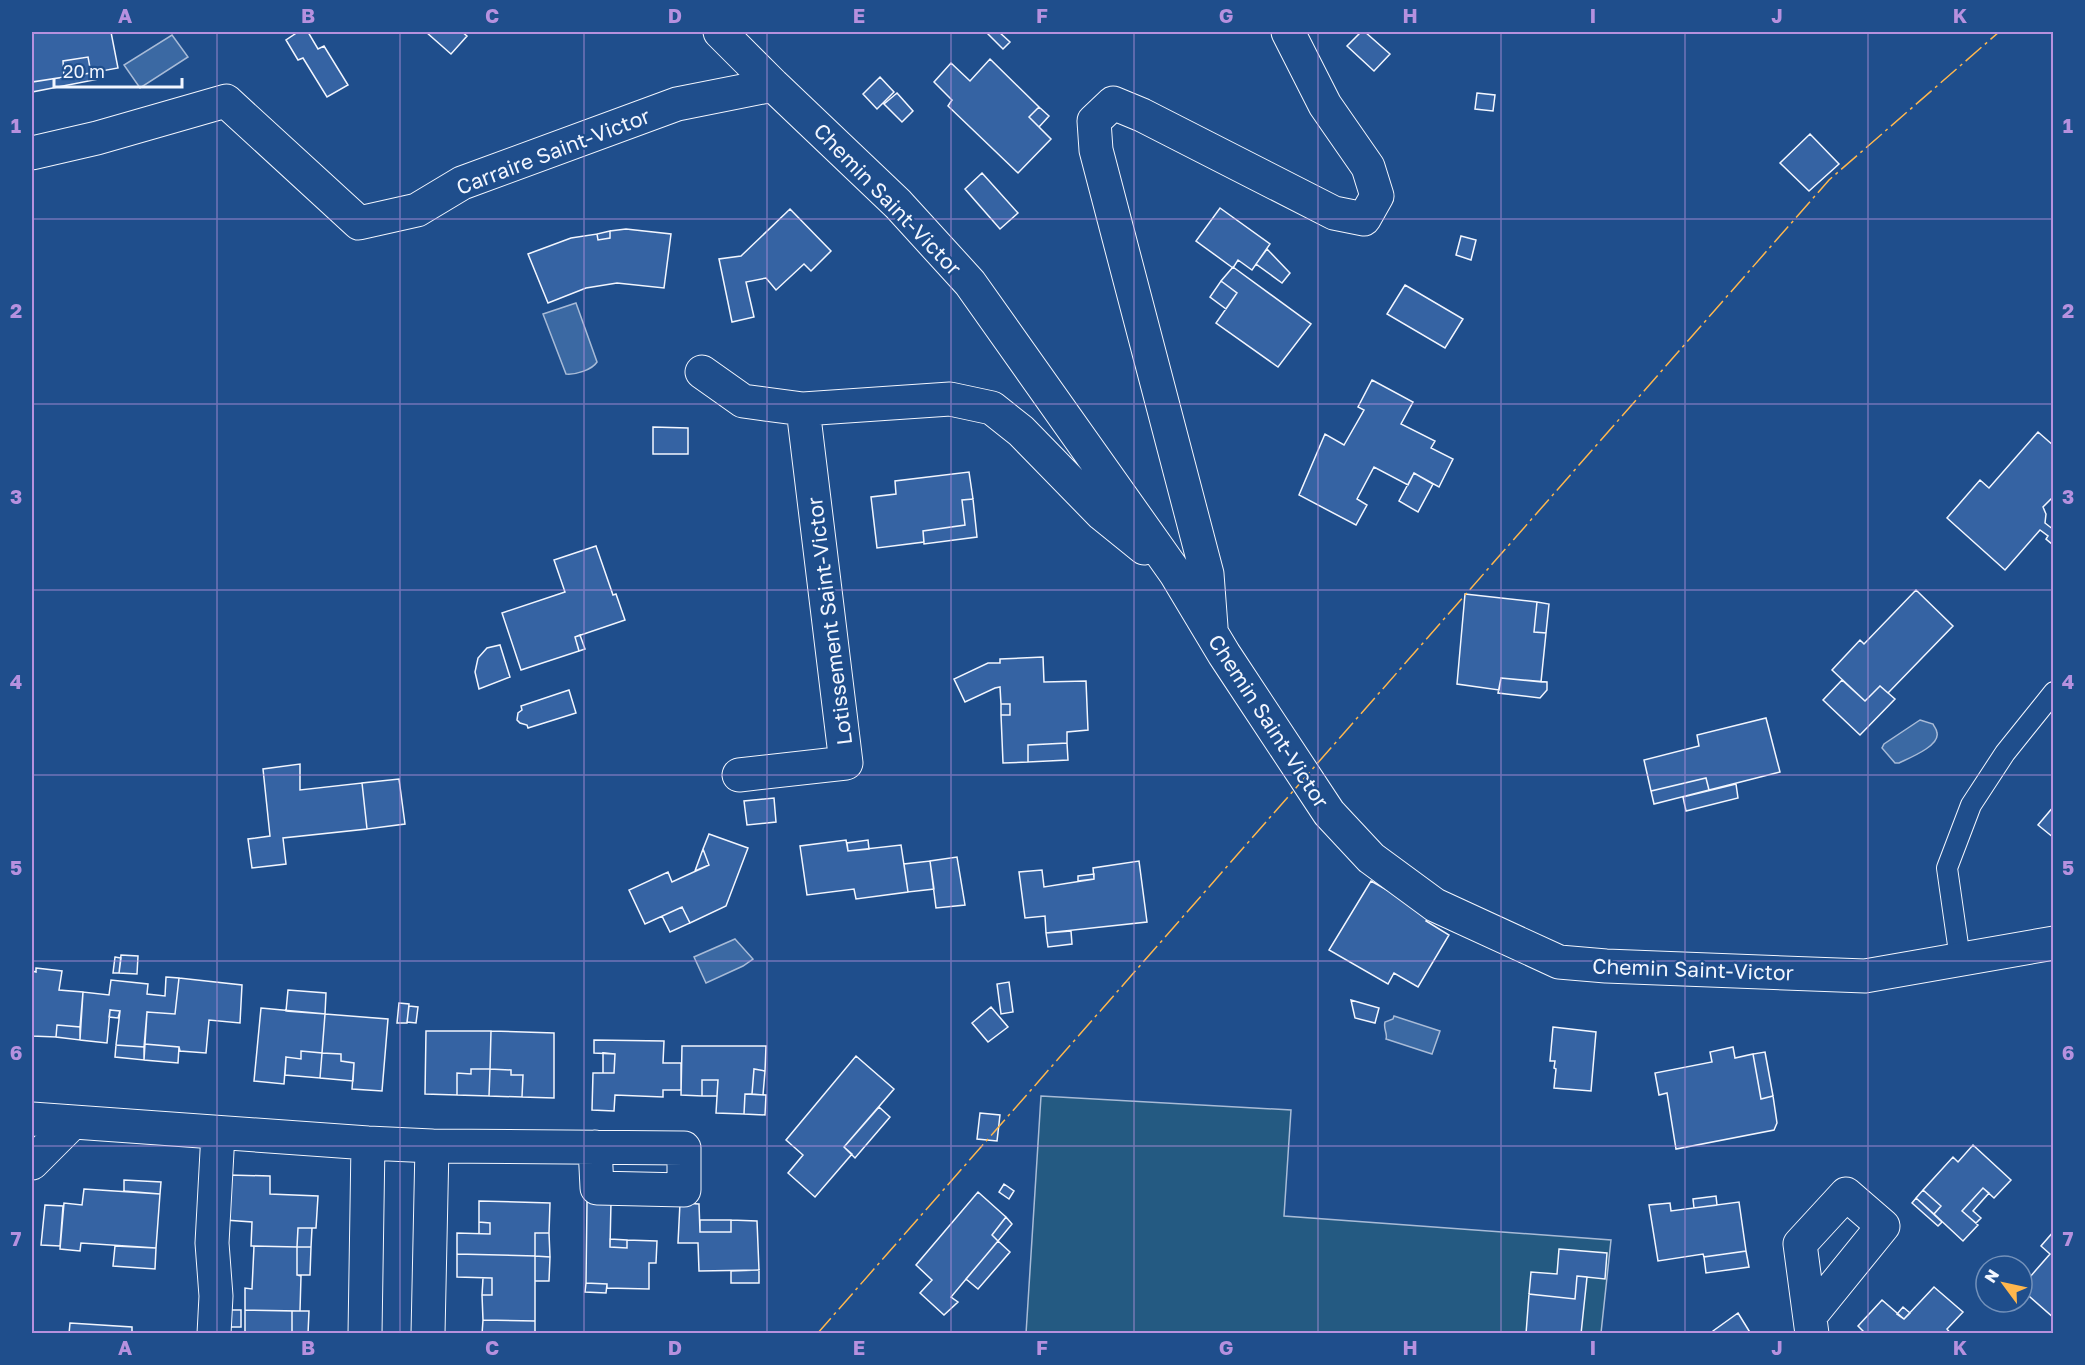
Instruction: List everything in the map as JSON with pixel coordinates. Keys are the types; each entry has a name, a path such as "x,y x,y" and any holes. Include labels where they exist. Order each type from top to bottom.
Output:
{"street":[{"name":"Chemin Saint-Victor","path":"720,32 898,204 970,284 1176,574 1329,813 1371,858 1435,905 1559,962 1865,976 2054,943"},
{"path":"1211,632 1207,574 1096,150 1094,121 1113,103 1142,114 1334,213 1364,219 1377,196 1368,167 1325,105 1288,32"},
{"name":"Carraire Saint-Victor","path":"32,153 98,138 226,101 359,223 417,210 462,183 677,105 773,85"},
{"path":"702,372 743,401 803,409 950,399 992,408 1021,431 1102,514 1176,574"},
{"name":"Lotissement Saint-Victor","path":"739,775 846,763 803,409"},
{"path":"32,1119 368,1143 432,1146 595,1147"},
{"path":"32,1163 73,1122"},
{"path":"214,1334 216,1296 212,1243 218,1133"},
{"path":"365,1334 368,1143"},
{"path":"428,1334 432,1146"}],"lane":[{"path":"1960,959 1947,868 1971,805 2005,753 2054,692"}],"shaded area":[{"path":"172,35 188,57 140,88 124,65"},
{"path":"576,303 597,362 583,371 566,374 543,314"},
{"path":"1920,720 1933,724 1937,738 1923,751 1895,763 1882,748 1884,744"},
{"path":"735,939 753,959 706,983 694,957"},
{"path":"1394,1016 1440,1031 1432,1054 1386,1039 1385,1022 1393,1019"},
{"path":"1041,1096 1291,1110 1284,1216 1611,1240 1601,1333 1026,1334"}],"building":[{"path":"32,32 111,32 118,68 91,73 88,57 63,61 64,77 32,82"},
{"path":"298,32 308,32 318,49 324,46 348,85 327,97 303,58 298,60 286,40"},
{"path":"426,32 462,32 467,36 451,54"},
{"path":"986,32 999,32 1010,42 1003,49"},
{"path":"1361,32 1365,32 1390,54 1374,71 1347,46"},
{"path":"88,57 91,73 64,77 63,61"},
{"path":"990,59 1039,107 1029,117 1051,139 1018,173 948,106 952,100 934,82 951,63 970,81"},
{"path":"98,72 99,79 32,92 32,82"},
{"path":"880,77 894,92 877,109 863,94"},
{"path":"897,93 913,111 902,122 884,104"},
{"path":"1477,93 1495,95 1493,111 1475,109"},
{"path":"1039,107 1049,116 1039,127 1029,117"},
{"path":"1810,134 1839,164 1809,191 1780,163"},
{"path":"982,173 1018,213 1000,229 965,189"},
{"path":"1220,208 1270,244 1252,270 1238,260 1233,268 1196,241"},
{"path":"790,209 831,251 811,271 804,264 776,290 766,278 746,282 754,317 732,322 719,259 741,256"},
{"path":"626,229 671,234 664,288 617,283 586,288 548,303 528,254 571,238 597,234 598,240 610,238 610,231"},
{"path":"610,231 610,238 598,240 597,234"},
{"path":"1461,236 1476,240 1471,260 1456,255"},
{"path":"1267,249 1290,273 1282,283 1256,264"},
{"path":"1233,267 1311,324 1278,367 1216,323 1237,293 1221,281"},
{"path":"1221,281 1237,293 1226,309 1210,297"},
{"path":"1405,285 1463,319 1445,348 1387,314"},
{"path":"1372,380 1413,402 1401,424 1435,441 1431,448 1453,459 1439,487 1414,473 1408,485 1374,467 1357,499 1367,505 1356,525 1299,495 1325,434 1344,445 1364,410 1358,407"},
{"path":"653,427 688,428 688,454 653,454"},
{"path":"2038,432 2054,446 2054,496 2043,507 2046,514 2045,523 2054,530 2054,543 2046,539 2048,536 2040,530 2005,570 1947,518 1980,480 1989,488"},
{"path":"969,472 973,499 962,500 965,525 923,531 924,542 877,548 871,497 896,494 895,481"},
{"path":"1414,473 1433,484 1418,512 1399,501"},
{"path":"973,499 977,537 924,544 923,531 965,525 962,500"},
{"path":"596,546 613,595 616,594 625,620 575,637 579,651 521,670 502,613 565,592 554,560"},
{"path":"1916,590 1953,626 1888,693 1880,686 1865,701 1832,670 1860,640 1864,644"},
{"path":"1465,594 1537,602 1534,632 1546,633 1541,682 1501,678 1499,690 1457,684"},
{"path":"1537,602 1549,604 1546,633 1534,632"},
{"path":"580,635 585,649 579,651 575,637"},
{"path":"500,645 510,677 479,689 475,672 478,658 487,648"},
{"path":"1043,657 1044,682 1086,681 1088,730 1067,732 1067,743 1028,745 1028,762 1003,763 1001,715 1010,715 1010,704 1001,704 1000,687 965,702 954,679 988,663 1000,663 1000,659"},
{"path":"1501,678 1547,682 1547,690 1540,698 1498,693"},
{"path":"1842,680 1865,701 1880,686 1895,699 1860,735 1823,700"},
{"path":"569,690 576,713 528,728 527,725 517,720 518,713 522,710 521,706"},
{"path":"1001,704 1010,704 1010,715 1001,715"},
{"path":"1766,718 1780,772 1709,790 1706,778 1651,791 1644,760 1699,746 1697,735"},
{"path":"1067,743 1068,760 1028,762 1028,745"},
{"path":"300,764 300,790 362,783 367,829 283,838 286,864 252,868 248,839 270,836 263,769"},
{"path":"1706,778 1709,790 1654,804 1651,791"},
{"path":"399,779 405,824 367,829 362,783"},
{"path":"1736,784 1738,798 1686,811 1683,797"},
{"path":"774,798 776,822 747,825 744,801"},
{"path":"2054,806 2054,838 2038,825"},
{"path":"709,834 748,848 726,906 690,923 682,907 645,924 629,890 668,872 672,882 709,865 703,849"},
{"path":"846,840 848,851 901,845 908,892 856,899 854,889 807,895 800,846"},
{"path":"868,840 869,849 848,851 847,843"},
{"path":"703,849 709,865 695,871"},
{"path":"957,857 965,905 936,908 930,861"},
{"path":"930,861 934,889 908,892 904,864"},
{"path":"1139,861 1147,922 1046,933 1045,916 1025,918 1019,872 1042,870 1044,887 1094,879 1093,868"},
{"path":"1094,874 1094,879 1078,881 1078,876"},
{"path":"1371,881 1430,914 1426,921 1449,935 1418,987 1394,973 1388,984 1329,950"},
{"path":"682,907 690,923 670,932 662,916"},
{"path":"1071,931 1072,944 1048,947 1046,933"},
{"path":"121,955 138,956 137,974 119,973"},
{"path":"115,957 121,958 119,973 113,973"},
{"path":"36,968 62,971 59,990 83,992 80,1027 57,1025 56,1037 32,1036 32,971 36,972"},
{"path":"166,977 179,978 175,1014 147,1012 144,1047 116,1045 120,1011 110,1010 107,1043 80,1040 83,992 109,995 111,980 148,984 147,994 165,996"},
{"path":"179,978 242,985 240,1023 209,1020 206,1053 180,1051 179,1047 145,1044 147,1012 175,1014"},
{"path":"1009,982 1013,1012 1001,1014 997,984"},
{"path":"288,990 326,993 325,1014 286,1011"},
{"path":"1351,1000 1379,1008 1375,1023 1355,1018"},
{"path":"399,1003 409,1004 407,1023 397,1023"},
{"path":"409,1006 418,1007 416,1023 407,1022"},
{"path":"991,1007 1008,1027 988,1042 972,1023"},
{"path":"261,1008 325,1014 322,1053 301,1051 301,1059 286,1057 284,1084 254,1081"},
{"path":"110,1010 120,1011 118,1018 109,1017"},
{"path":"325,1014 388,1019 382,1091 352,1089 354,1063 341,1061 341,1054 322,1053"},
{"path":"57,1025 80,1027 80,1040 56,1037"},
{"path":"1553,1027 1596,1032 1591,1091 1554,1088 1555,1061 1550,1061"},
{"path":"426,1031 491,1031 490,1069 471,1069 471,1074 457,1073 457,1095 425,1094"},
{"path":"491,1031 554,1033 554,1098 522,1097 523,1075 511,1075 511,1070 490,1069"},
{"path":"594,1040 664,1041 663,1063 681,1063 681,1090 663,1090 663,1097 615,1095 614,1111 592,1110 593,1073 614,1073 615,1054 594,1053"},
{"path":"145,1044 179,1047 178,1063 144,1060"},
{"path":"116,1045 144,1047 144,1060 115,1057"},
{"path":"682,1046 766,1046 765,1071 754,1069 752,1094 745,1094 744,1114 716,1113 718,1080 702,1080 702,1096 681,1095"},
{"path":"1733,1047 1735,1058 1753,1054 1761,1099 1773,1096 1777,1123 1774,1130 1676,1149 1667,1093 1659,1095 1655,1073 1712,1062 1710,1052"},
{"path":"301,1051 322,1053 320,1078 285,1075 286,1057 301,1059"},
{"path":"1765,1052 1773,1096 1761,1099 1753,1054"},
{"path":"322,1053 341,1054 341,1061 354,1063 353,1081 320,1078"},
{"path":"603,1053 615,1054 614,1073 603,1073"},
{"path":"856,1056 894,1089 844,1147 852,1154 815,1197 788,1173 803,1155 786,1140"},
{"path":"471,1069 490,1069 489,1096 457,1095 457,1073 471,1074"},
{"path":"490,1069 511,1070 511,1075 523,1075 522,1097 489,1096"},
{"path":"754,1069 765,1071 763,1095 752,1094"},
{"path":"702,1080 718,1080 717,1096 702,1096"},
{"path":"745,1094 766,1095 765,1115 744,1114"},
{"path":"879,1107 890,1117 855,1158 844,1147"},
{"path":"980,1113 1000,1115 997,1141 977,1139"},
{"path":"1973,1145 2011,1180 1994,1198 1983,1188 1962,1211 1978,1225 1963,1241 1934,1214 1941,1206 1923,1190 1953,1157 1958,1162"},
{"path":"229,1175 270,1176 270,1194 318,1196 316,1228 298,1228 297,1247 251,1246 252,1222 225,1220"},
{"path":"124,1180 161,1182 160,1194 124,1191"},
{"path":"1004,1184 1014,1191 1009,1199 999,1192"},
{"path":"1983,1188 1989,1193 1973,1211 1981,1218 1976,1223 1962,1211"},
{"path":"84,1189 160,1194 156,1248 81,1243 80,1251 60,1249 64,1203 82,1205"},
{"path":"1923,1190 1941,1206 1934,1214 1916,1198"},
{"path":"978,1192 1006,1217 992,1235 998,1241 951,1297 958,1302 944,1315 920,1293 932,1280 916,1265"},
{"path":"1716,1196 1717,1205 1694,1208 1693,1199"},
{"path":"1916,1198 1942,1222 1938,1226 1912,1203"},
{"path":"479,1201 550,1203 549,1233 535,1233 535,1256 457,1254 457,1233 490,1234 490,1223 479,1222"},
{"path":"587,1202 611,1202 610,1247 627,1248 627,1240 657,1241 656,1263 649,1263 649,1289 607,1288 607,1284 586,1283"},
{"path":"1739,1202 1746,1251 1704,1257 1703,1254 1658,1261 1649,1205 1670,1203 1671,1211"},
{"path":"680,1203 699,1204 700,1232 731,1232 731,1220 757,1221 759,1270 699,1271 698,1243 678,1243"},
{"path":"45,1205 63,1206 60,1246 41,1245"},
{"path":"1006,1217 1012,1224 998,1241 992,1235"},
{"path":"700,1220 731,1220 731,1232 700,1232"},
{"path":"479,1222 490,1223 490,1234 479,1234"},
{"path":"298,1228 312,1228 311,1247 297,1247"},
{"path":"2054,1231 2054,1318 2034,1300 2034,1272 2050,1254 2041,1246"},
{"path":"535,1233 549,1233 550,1257 535,1256"},
{"path":"610,1239 627,1240 627,1248 610,1247"},
{"path":"998,1241 1010,1252 978,1289 966,1279"},
{"path":"115,1246 156,1248 155,1269 113,1266"},
{"path":"254,1246 297,1247 297,1275 301,1276 300,1311 245,1310 245,1288 252,1289"},
{"path":"297,1247 311,1247 310,1275 297,1275"},
{"path":"1559,1249 1607,1253 1605,1279 1577,1276 1575,1299 1529,1294 1531,1272 1557,1274"},
{"path":"1746,1251 1749,1267 1706,1273 1704,1257"},
{"path":"457,1254 535,1256 535,1321 483,1320 482,1295 492,1295 492,1278 457,1277"},
{"path":"535,1256 550,1257 549,1281 535,1281"},
{"path":"759,1270 759,1283 731,1283 731,1271"},
{"path":"1577,1276 1587,1277 1581,1334 1526,1334 1529,1294 1575,1299"},
{"path":"483,1278 492,1278 492,1295 482,1295"},
{"path":"586,1283 607,1284 606,1293 585,1292"},
{"path":"1934,1287 1963,1312 1947,1329 1951,1334 1866,1334 1858,1326 1882,1300 1904,1319"},
{"path":"1903,1307 1910,1313 1904,1319 1897,1314"},
{"path":"229,1310 241,1310 241,1327 229,1327"},
{"path":"245,1310 292,1311 292,1334 245,1334"},
{"path":"292,1311 309,1311 308,1334 292,1334"},
{"path":"1738,1313 1751,1334 1714,1334 1713,1331"},
{"path":"483,1320 535,1321 535,1334 482,1334"},
{"path":"70,1323 132,1327 132,1334 69,1334"}],"power":[{"path":"817,1334 1829,180 1999,32"}]}
